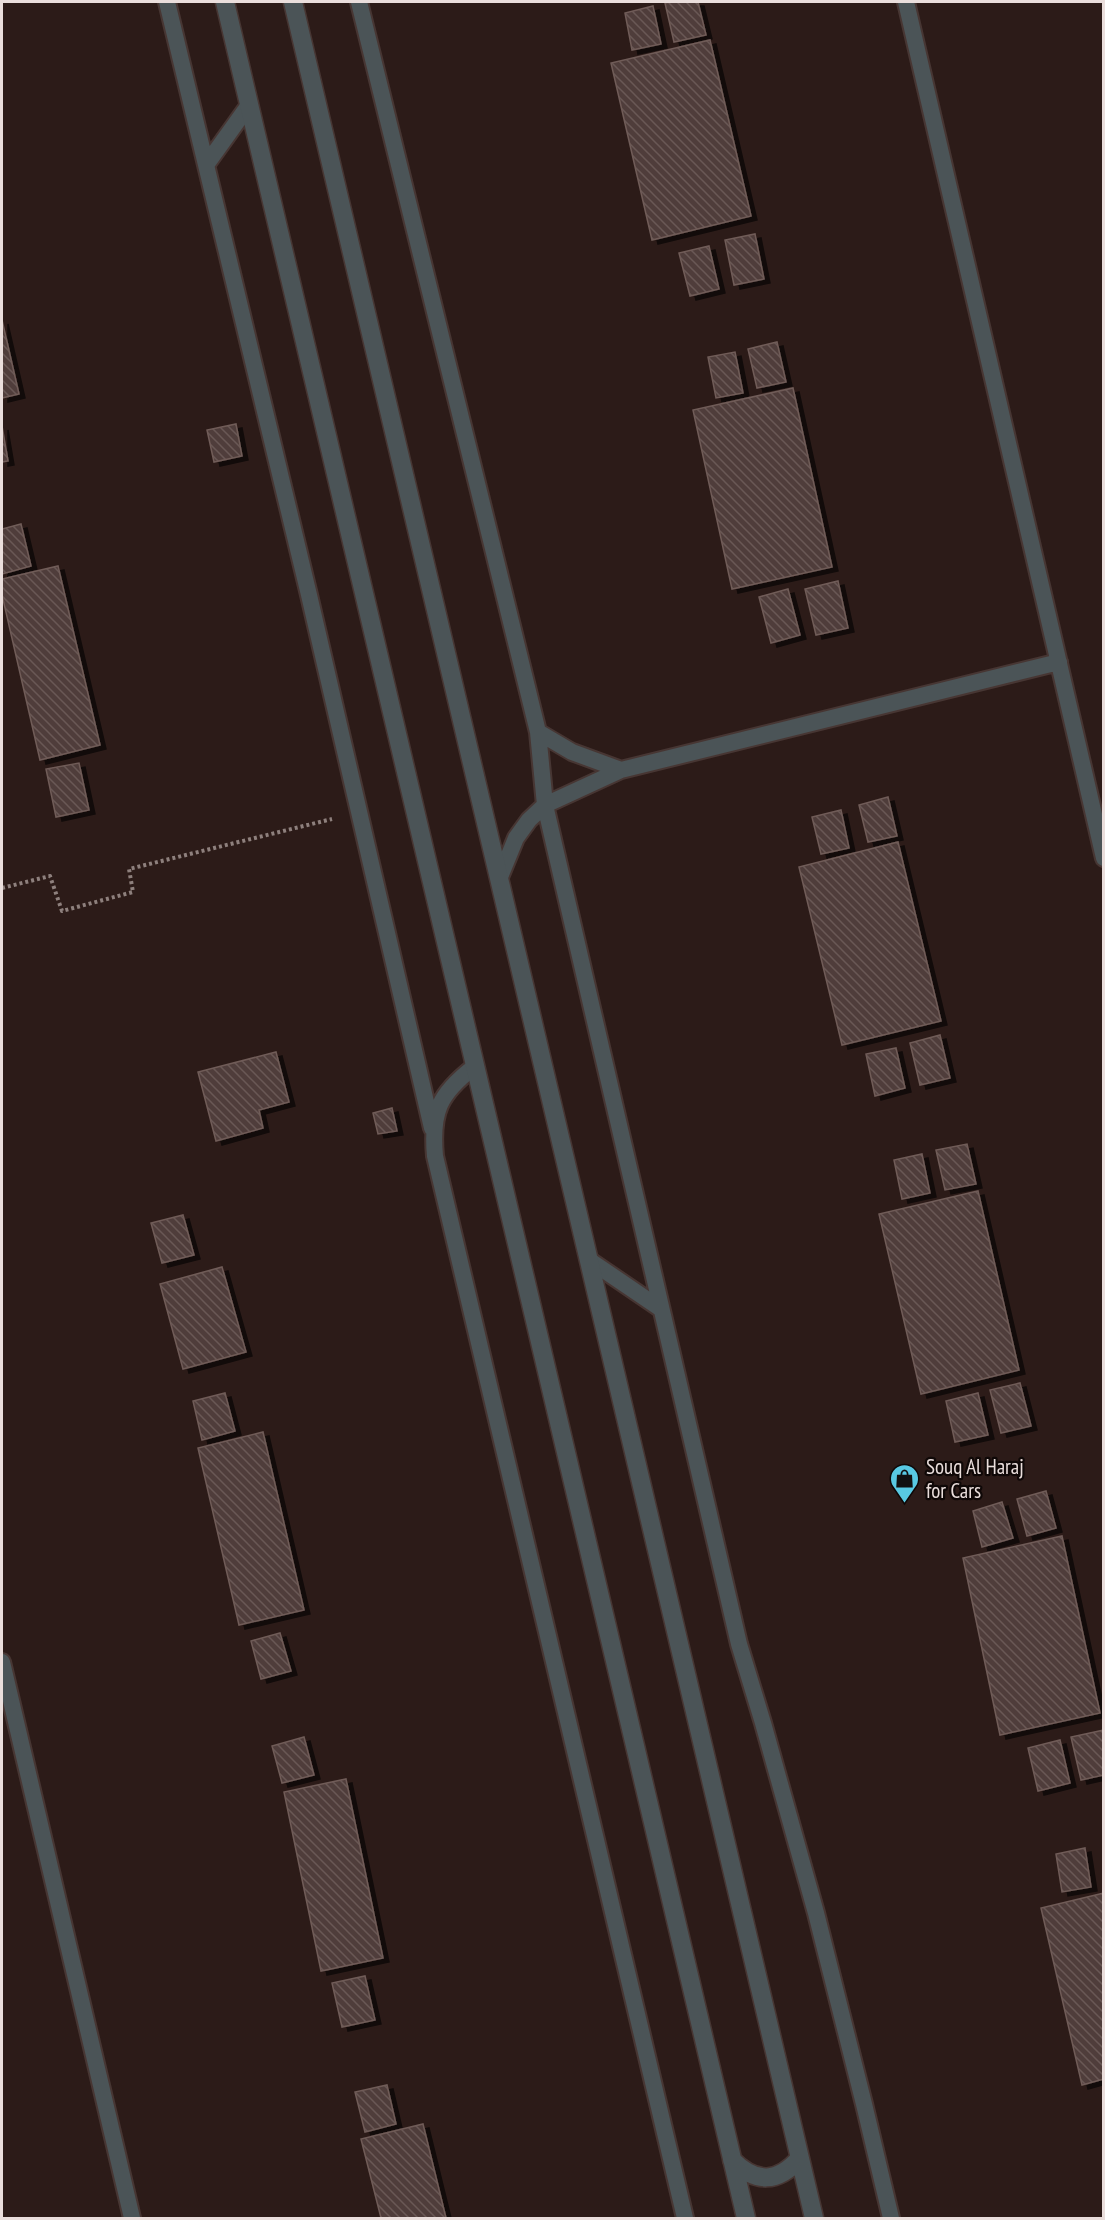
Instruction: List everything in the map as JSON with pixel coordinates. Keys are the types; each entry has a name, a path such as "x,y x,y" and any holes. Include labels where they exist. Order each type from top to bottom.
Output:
{"street":[{"path":"225,2 746,2218"},
{"path":"293,2 814,2218"},
{"path":"732,2160 744,2171 758,2177 775,2177 790,2170 800,2158"}],"lane":[{"path":"167,2 359,813 433,1130 435,1156 685,2218"},
{"path":"359,2 538,732 545,806 741,1653 816,1913 891,2218"},
{"path":"906,2 1104,858"},
{"path":"206,165 249,105"},
{"path":"500,877 516,838 529,820 545,806 621,770 1059,662"},
{"path":"538,732 572,752 621,770"},
{"path":"433,1130 439,1105 454,1083 474,1066"},
{"path":"589,1260 661,1309"},
{"path":"2,1662 132,2218"}],"path":[{"path":"2,888 50,876 62,911 133,892 129,869 359,813"}],"building":[{"path":"698,2 706,35 674,42 665,3"},
{"path":"653,6 661,44 632,50 625,13"},
{"path":"710,40 751,216 652,240 611,63"},
{"path":"755,234 764,279 734,285 725,240"},
{"path":"709,246 719,289 690,296 679,253"},
{"path":"2,320 19,394 2,398"},
{"path":"777,342 786,382 757,388 748,349"},
{"path":"735,352 743,393 716,398 708,357"},
{"path":"793,388 832,567 732,589 693,410"},
{"path":"236,424 242,456 214,462 207,430"},
{"path":"2,426 8,461 2,462"},
{"path":"21,524 31,566 2,574 2,529"},
{"path":"58,566 100,745 40,760 2,595 2,579"},
{"path":"838,581 848,628 816,635 805,589"},
{"path":"788,589 800,635 771,643 759,597"},
{"path":"79,763 89,810 56,817 46,769"},
{"path":"888,797 897,836 868,842 859,805"},
{"path":"841,810 849,848 821,854 812,817"},
{"path":"898,842 941,1021 842,1045 799,867"},
{"path":"940,1035 950,1078 920,1085 910,1043"},
{"path":"896,1048 905,1088 875,1096 866,1054"},
{"path":"276,1052 289,1102 259,1110 263,1128 216,1141 198,1072"},
{"path":"392,1108 397,1131 378,1134 373,1113"},
{"path":"967,1144 976,1184 945,1190 936,1150"},
{"path":"922,1154 930,1193 902,1199 894,1160"},
{"path":"978,1191 1019,1370 921,1394 879,1214"},
{"path":"183,1215 194,1255 162,1263 151,1223"},
{"path":"222,1267 246,1352 183,1369 160,1284"},
{"path":"1020,1383 1031,1426 1001,1433 990,1390"},
{"path":"225,1393 235,1431 202,1440 193,1401"},
{"path":"978,1393 988,1435 955,1442 946,1401"},
{"path":"263,1432 304,1610 239,1625 198,1448"},
{"path":"1046,1491 1056,1528 1027,1536 1017,1499"},
{"path":"1002,1502 1013,1538 982,1547 973,1511"},
{"path":"1062,1536 1100,1713 1000,1735 963,1558"},
{"path":"280,1633 291,1671 261,1679 251,1641"},
{"path":"1104,1730 1104,1775 1081,1780 1071,1737"},
{"path":"304,1737 314,1775 282,1783 272,1746"},
{"path":"1060,1740 1070,1783 1038,1791 1028,1748"},
{"path":"346,1779 383,1958 321,1971 284,1792"},
{"path":"1085,1848 1091,1887 1062,1892 1056,1854"},
{"path":"1104,1893 1104,2079 1082,2085 1041,1908"},
{"path":"365,1976 375,2020 342,2027 332,1983"},
{"path":"387,2085 396,2124 365,2132 355,2092"},
{"path":"423,2124 446,2218 381,2218 361,2139"}],"place":[{"name":"Souq Al Haraj for Cars","path":"905,1504"}]}
